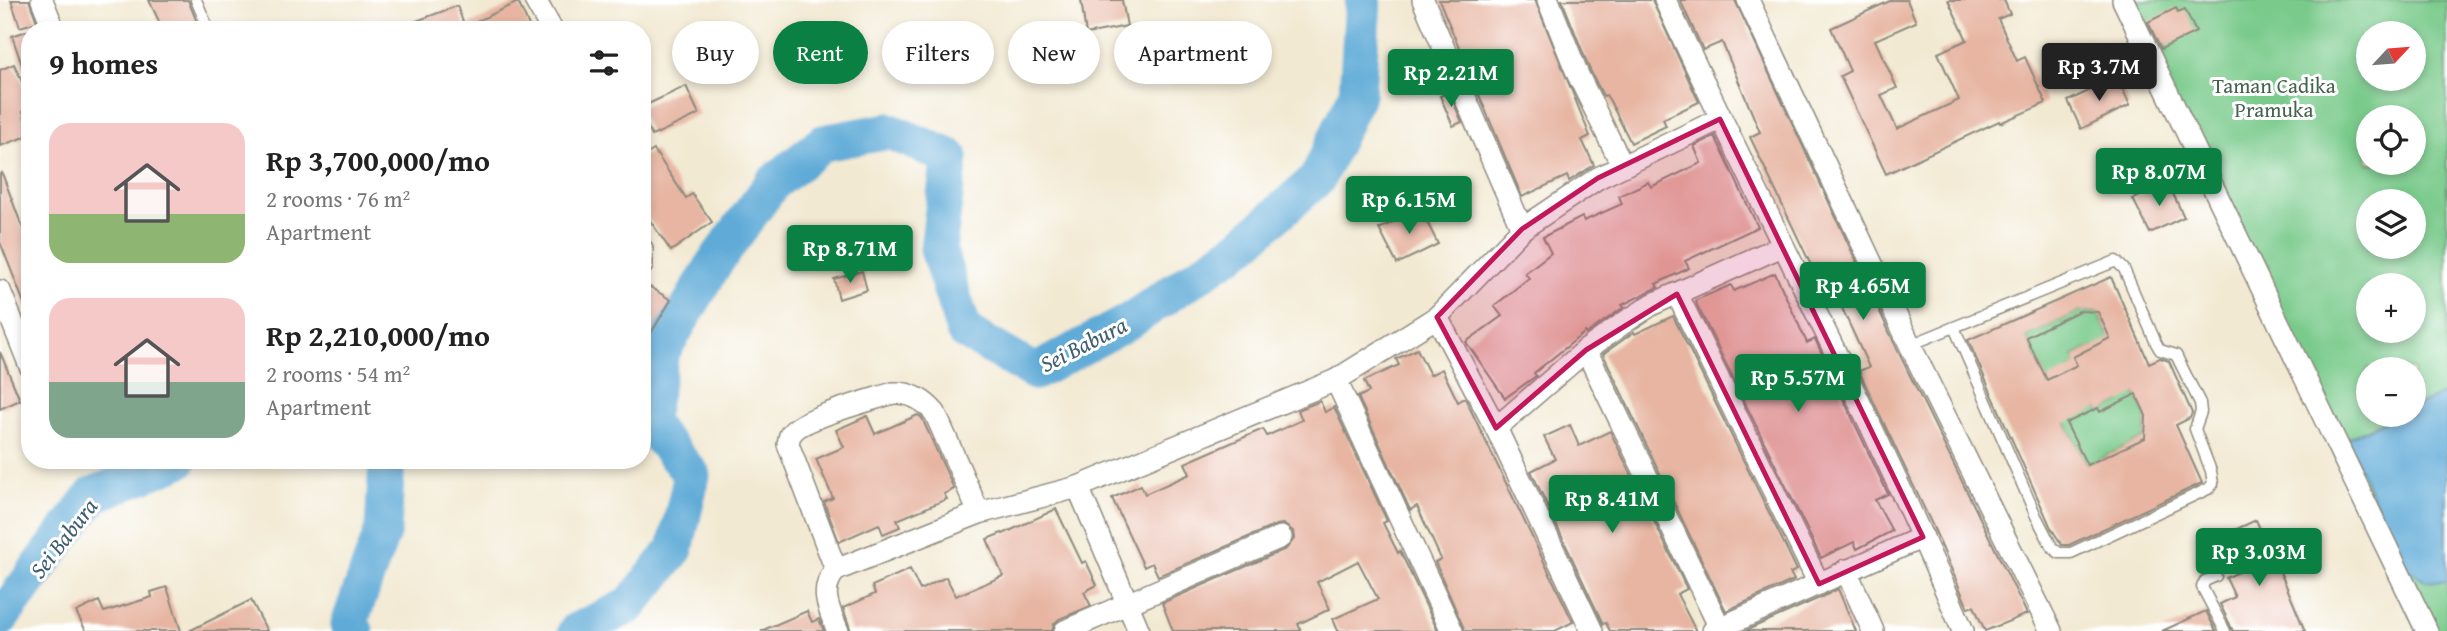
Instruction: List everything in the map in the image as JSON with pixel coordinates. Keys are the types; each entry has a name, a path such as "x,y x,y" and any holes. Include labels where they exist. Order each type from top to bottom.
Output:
{"street":[{"path":"42,0 50,21"},
{"path":"535,0 547,21"},
{"path":"1423,0 1522,229"},
{"path":"1548,0 1578,75 1622,165"},
{"path":"1665,0 1923,537 1962,631"},
{"path":"1748,0 1910,345 2051,631"},
{"path":"2123,0 2427,631"},
{"path":"838,631 826,603 829,577 836,570 979,513 1078,487 1336,380 1437,317 1522,229 1622,165 1720,119"},
{"path":"1496,428 1586,350 1643,310 1782,246"},
{"path":"0,291 21,344"},
{"path":"1677,294 1819,584"},
{"path":"1437,317 1496,428 1592,631"},
{"path":"1586,350 1716,629 1923,537"},
{"path":"1336,380 1452,631"},
{"path":"836,570 788,444 790,434 798,426 817,418 893,393 919,399 935,414 979,513"},
{"path":"1078,487 1139,631"},
{"path":"1065,631 1281,537"},
{"path":"1846,570 1873,631"}],"lane":[{"path":"196,0 205,21"},
{"path":"1910,345 2115,261 2118,262 2124,269 2160,350 2176,355 2200,403 2202,412 2194,429 2211,471 2213,484 2208,489 2071,553 2059,553 2052,547 2036,516 1954,327"},
{"path":"2216,576 2205,581 2202,586 2225,631"}],"highlighted area":[{"path":"1720,119 1923,537 1819,584 1677,294 1586,350 1496,428 1437,317 1522,229 1598,178"}],"green space":[{"name":"Taman Cadika Pramuka","path":"2123,0 2447,0 2447,631 2418,631"},
{"path":"2079,311 2098,313 2119,356 2093,347 2073,356 2077,365 2066,371 2052,391 2026,337"},
{"path":"2129,379 2146,416 2145,438 2087,465 2059,408 2098,408 2100,412 2120,402 2118,397"}],"water":[{"path":"2447,392 2447,582 2427,581 2407,570 2346,439 2372,427 2426,427 2426,402"}],"building":[{"path":"11,0 29,0 37,21 21,21 20,27"},
{"path":"149,0 188,0 196,21 159,21"},
{"path":"1081,0 1122,0 1126,21 1114,21 1114,29 1100,31 1100,21 1084,21"},
{"path":"1439,0 1535,0 1590,136 1582,140 1594,165 1569,181 1567,176 1522,197"},
{"path":"1562,0 1652,0 1699,102 1663,119 1666,126 1631,143 1610,101 1606,95 1603,96 1590,70"},
{"path":"1680,0 1735,0 1898,351 2027,614 1985,631 1974,606 1968,608 1935,531 1859,371 1869,367 1837,297 1828,301 1750,137 1760,132 1722,42 1703,50"},
{"path":"1892,0 1907,0 1916,22 1875,40 1897,88 1881,95 1897,129 1959,100 1938,53 1967,40 1948,0 2004,0 2010,14 1998,19 2017,61 2025,57 2046,103 2000,123 1999,121 1886,174 1840,76 1850,71 1831,28"},
{"path":"518,2 527,21 478,21"},
{"path":"457,6 463,21 416,21"},
{"path":"2176,8 2178,12 2185,9 2196,32 2161,49 2148,22"},
{"path":"21,33 21,62 12,36"},
{"path":"14,64 21,79 21,138 0,146 0,70"},
{"path":"2117,77 2130,105 2081,129 2068,101"},
{"path":"686,86 699,114 652,136 651,103"},
{"path":"1449,92 1462,122 1453,126 1440,96"},
{"path":"1715,136 1758,227 1685,261 1689,268 1622,305 1624,307 1586,334 1585,332 1534,373 1536,376 1505,398 1466,342 1502,316 1494,306 1529,278 1525,273 1551,253 1543,237 1582,217 1584,221 1622,204 1619,196 1648,182 1651,187 1701,163 1694,146"},
{"path":"654,150 686,198 692,194 712,222 671,251 651,222 651,152"},
{"path":"2,173 21,224 21,295 0,242"},
{"path":"2168,183 2184,217 2150,233 2133,199"},
{"path":"1420,208 1438,244 1397,264 1379,229"},
{"path":"881,227 891,246 866,258 856,239"},
{"path":"862,271 867,290 839,299 834,279"},
{"path":"1775,273 1807,343 1815,339 1888,494 1875,500 1892,531 1857,549 1854,542 1821,558 1696,300 1731,285 1734,291"},
{"path":"2111,277 2149,363 2160,358 2169,361 2192,413 2190,418 2176,425 2202,483 2069,545 2062,545 2051,528 1968,340","holes":["2079,311 2098,312 2110,338 2073,357 2077,365 2047,380 2026,337","2136,394 2146,416 2145,438 2087,465 2066,423 2098,408 2100,412"]},
{"path":"651,288 671,300 651,333"},
{"path":"1673,316 1797,570 1790,573 1794,580 1726,611 1603,354 1634,332 1635,334"},
{"path":"1417,349 1430,375 1442,369 1458,402 1465,398 1573,622 1555,631 1465,631 1435,562 1441,559 1417,506 1410,510 1358,397 1369,392 1364,381 1399,365 1396,359"},
{"path":"0,352 20,400 0,409"},
{"path":"1320,401 1325,412 1334,407 1387,521 1383,523 1398,553 1400,551 1438,631 1338,631 1333,619 1378,599 1358,561 1317,582 1330,609 1298,624 1301,631 1173,631 1162,603 1286,549 1294,539 1293,531 1283,524 1276,525 1158,576 1152,563 1144,567 1112,498 1141,485 1145,494 1190,474 1185,463 1263,429 1267,436 1302,420 1298,410"},
{"path":"918,415 922,418 954,489 944,494 947,499 897,520 900,527 883,534 879,524 839,542 824,502 833,498 816,459 844,447 836,430 867,416 875,434"},
{"path":"1570,425 1579,446 1610,431 1687,589 1677,594 1696,631 1610,631 1606,623 1603,624 1531,471 1555,459 1544,437"},
{"path":"1056,509 1082,563 1086,561 1097,585 1084,592 1091,606 1059,619 1052,631 851,631 843,608 875,594 872,586 910,569 920,590 946,577 956,596 1003,576 987,539"},
{"path":"2256,520 2305,631 2233,631 2220,604 2235,597 2226,578 2245,569 2228,533"},
{"path":"167,587 181,631 86,631 76,612 99,601 104,612 152,597 151,592"},
{"path":"1838,589 1856,631 1745,631 1824,596"},
{"path":"251,600 267,631 189,631"},
{"path":"807,611 812,622 819,619 824,631 761,631"},
{"path":"2206,611 2216,631 2162,631"}],"waterway":[{"name":"Sei Babura","path":"651,407 661,353 716,261 772,184 823,143 889,131 950,157 938,249 964,331 1035,372 1128,322 1240,247 1317,179 1357,94 1363,0"},
{"name":"Sei Babura","path":"576,631 629,606 675,549 692,475 651,427"},
{"name":"Sei Babura","path":"0,619 93,495 157,469"},
{"name":"Sei Babura","path":"355,631 349,624 383,530 386,469"}]}
